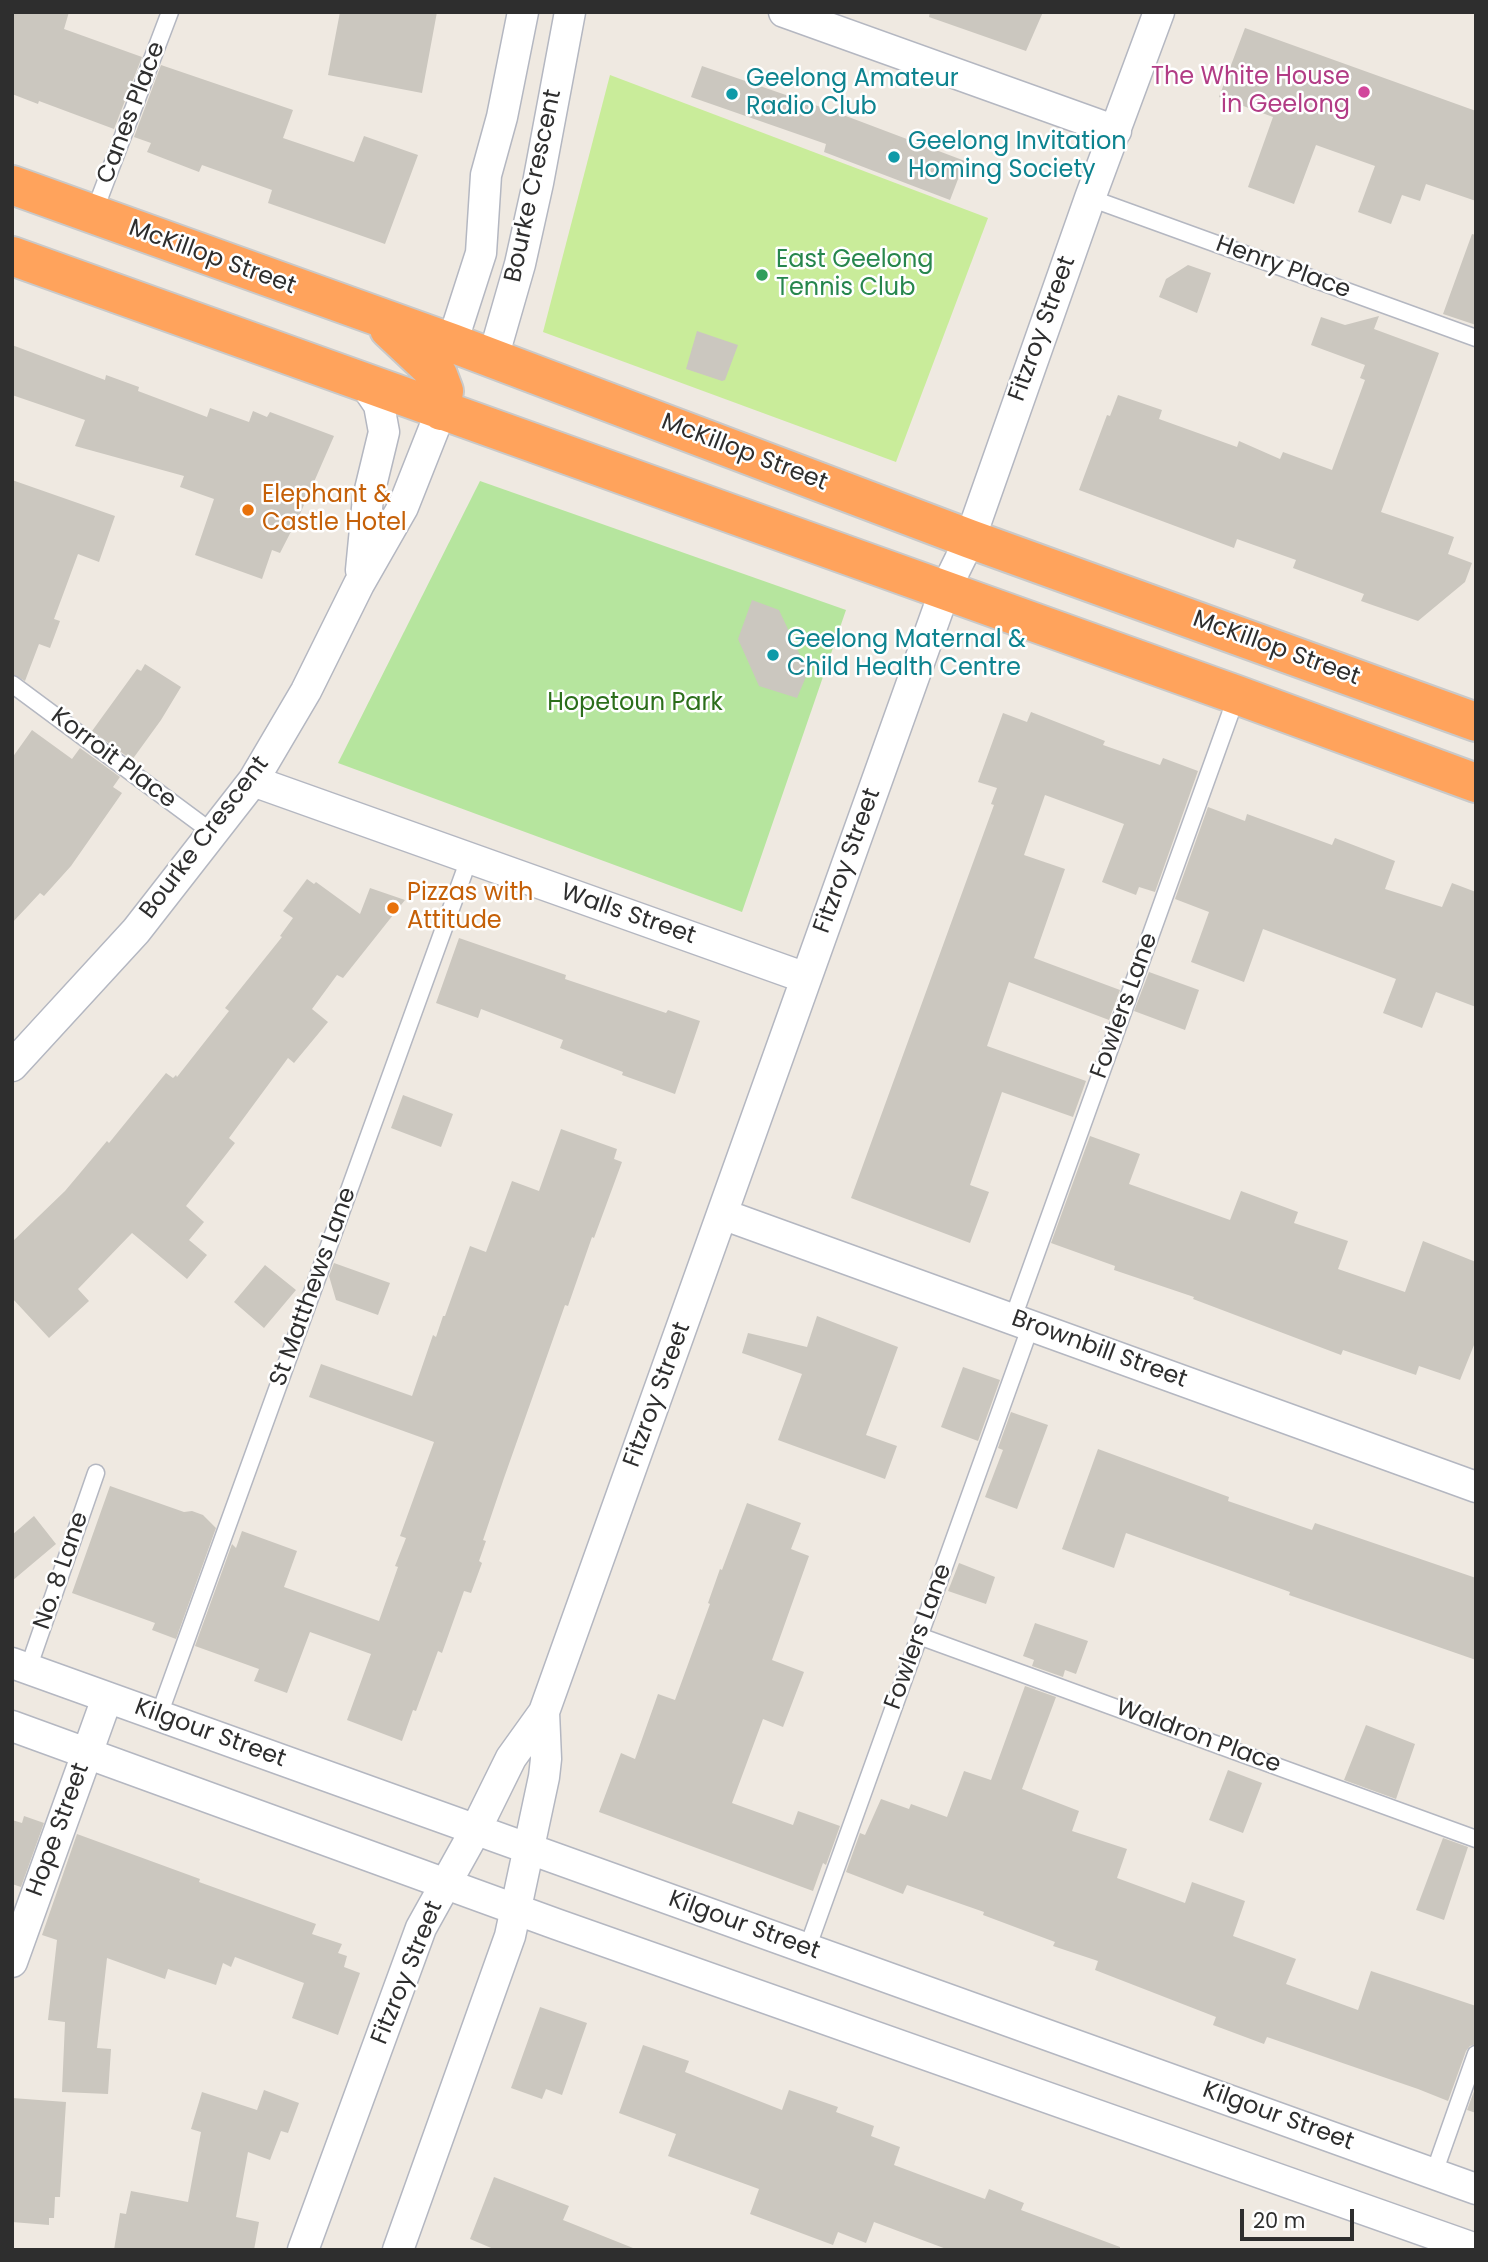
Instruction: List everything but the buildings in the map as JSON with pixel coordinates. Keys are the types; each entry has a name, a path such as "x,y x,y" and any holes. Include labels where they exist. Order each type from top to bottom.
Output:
{"highway":[{"name":"McKillop Street","path":"12,185 493,358 970,538 1476,722"},
{"path":"12,256 1476,783"},
{"path":"374,316 438,375 444,391 441,411"}],"street":[{"name":"Bourke Crescent","path":"452,343 481,253 486,175 502,117 523,12"},
{"name":"Bourke Crescent","path":"493,358 520,264 535,197 570,12"},
{"path":"784,12 1116,131"},
{"name":"Fitzroy Street","path":"303,2250 421,1928 475,1831 510,1758 544,1712 945,590 970,538 1159,12"},
{"name":"Bourke Crescent","path":"359,584 369,498 384,432 379,405 365,383"},
{"name":"Bourke Crescent","path":"12,1066 136,931 253,781 306,691 359,584 403,507 441,411"},
{"name":"Walls Street","path":"253,781 806,978"},
{"name":"Brownbill Street","path":"722,1214 1476,1487"},
{"name":"Kilgour Street","path":"20,1666 1476,2189"},
{"name":"Hope Street","path":"12,1962 107,1698"},
{"name":"Fitzroy Street","path":"398,2250 504,1958 517,1910 547,1759 544,1712"},
{"path":"12,1726 517,1910 1476,2249"}],"lane":[{"name":"Canes Place","path":"93,215 170,12"},
{"name":"Henry Place","path":"1090,198 1476,338"},
{"name":"Korroit Place","path":"12,684 213,833"},
{"name":"Fowlers Lane","path":"807,1949 919,1636 1022,1321 1237,695"},
{"name":"St Matthews Lane","path":"159,1715 469,859"},
{"name":"No. 8 Lane","path":"20,1666 96,1473"},
{"name":"Waldron Place","path":"919,1636 1476,1839"},
{"path":"1434,2173 1476,2054"}],"green space":[{"name":"East Geelong Tennis Club","path":"610,75 988,218 896,462 543,332"},
{"name":"Hopetoun Park","path":"480,481 846,610 742,912 338,763"}],"place":[{"name":"The White House in Geelong","path":"1364,92"},
{"name":"Geelong Amateur Radio Club","path":"732,94"},
{"name":"Geelong Invitation Homing Society","path":"894,157"},
{"name":"East Geelong Tennis Club","path":"762,275"},
{"name":"Elephant & Castle Hotel","path":"248,510"},
{"name":"Geelong Maternal & Child Health Centre","path":"773,655"},
{"name":"Pizzas with Attitude","path":"393,908"}]}
